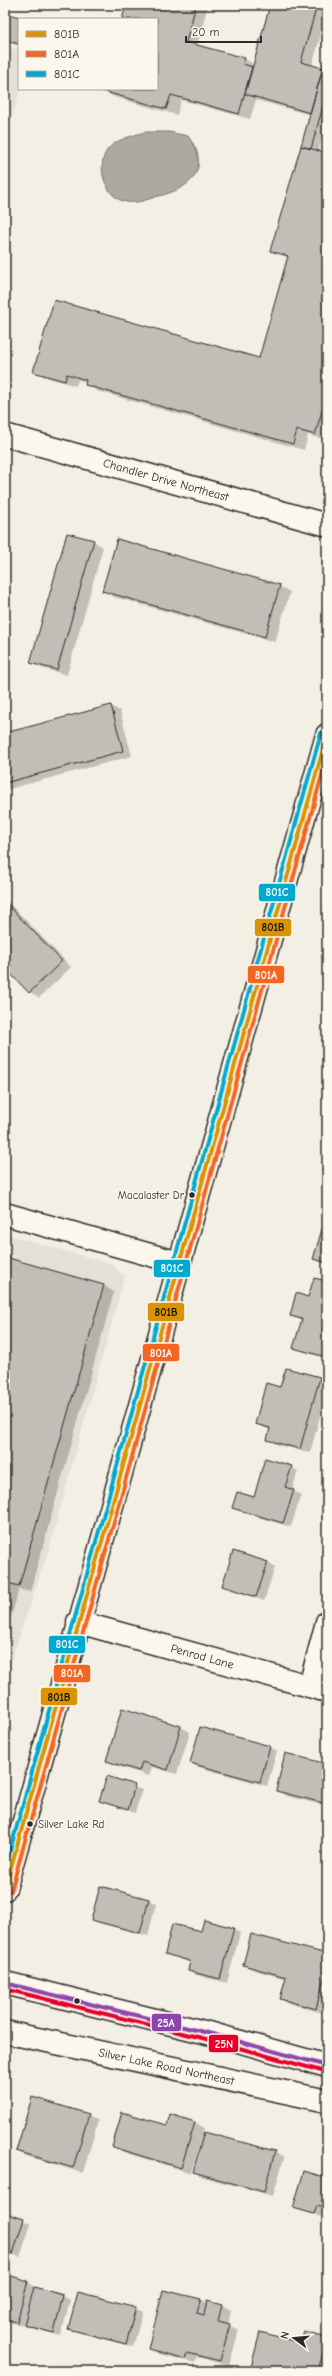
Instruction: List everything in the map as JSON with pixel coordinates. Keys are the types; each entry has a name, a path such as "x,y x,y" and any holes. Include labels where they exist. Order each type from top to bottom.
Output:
{"main road":[{"name":"Chandler Drive Northeast","path":"5,435 327,525"},
{"path":"5,1889 9,1864 327,735"},
{"path":"5,1214 179,1263"},
{"name":"Penrod Lane","path":"78,1622 318,1688"},
{"path":"318,1688 327,1622"},
{"path":"5,1983 216,2035 327,2066"},
{"name":"Silver Lake Road Northeast","path":"5,2032 327,2101"}],"shaded area":[{"path":"5,46 18,50 18,90 20,90 5,144"},
{"path":"144,132 169,132 188,136 197,152 199,161 197,170 189,182 175,191 142,201 126,202 112,194 108,188 102,172 102,163 108,149 115,143"},
{"path":"5,1234 111,1264 126,1278 124,1278 49,1549 5,1678"}],"building":[{"path":"130,5 196,5 186,42 245,58 243,64 252,67 239,114 171,95 166,109 102,91 158,90 158,18 122,18 126,6 130,7"},
{"path":"270,5 317,5 301,62 323,68 310,113 245,94"},
{"path":"5,13 22,18 18,18 18,44 5,40"},
{"path":"327,53 327,92 311,149 301,146"},
{"path":"301,146 327,153 327,393 315,435 297,430 293,444 85,385 86,380 67,374 65,381 33,372 54,300 259,358 288,256 270,251"},
{"path":"67,533 94,540 57,670 30,663"},
{"path":"117,539 280,585 265,637 102,591"},
{"path":"111,705 123,751 5,783 5,733"},
{"path":"5,902 62,961 29,993 5,968"},
{"path":"327,1213 327,1263 313,1259"},
{"path":"5,1257 104,1285 19,1586 8,1583 5,1595"},
{"path":"314,1278 327,1281 326,1357 293,1348 302,1319 290,1316 296,1293 308,1297"},
{"path":"286,1368 320,1377 300,1449 267,1440 270,1428 255,1424 266,1383 280,1387"},
{"path":"265,1458 292,1466 285,1487 294,1490 283,1523 232,1508 237,1492 254,1497"},
{"path":"233,1551 268,1562 256,1597 222,1586"},
{"path":"122,1708 181,1726 168,1770 142,1762 139,1771 106,1761"},
{"path":"200,1727 270,1746 260,1782 190,1763"},
{"path":"285,1753 327,1764 327,1804 276,1791"},
{"path":"107,1776 135,1785 128,1810 99,1801"},
{"path":"100,1886 149,1899 140,1933 91,1920"},
{"path":"204,1920 234,1928 220,1979 188,1971 190,1961 165,1954 172,1924 201,1931"},
{"path":"251,1934 327,1954 327,1967 316,2009 280,1999 286,1977 243,1965"},
{"path":"32,2097 89,2114 73,2168 16,2151"},
{"path":"122,2112 167,2125 170,2114 195,2122 181,2168 112,2147"},
{"path":"204,2132 275,2151 264,2192 193,2172"},
{"path":"304,2171 327,2178 327,2209 317,2206 314,2214 293,2208"},
{"path":"5,2213 24,2219 13,2254 5,2251"},
{"path":"5,2274 28,2281 17,2322 5,2319"},
{"path":"34,2287 63,2295 54,2333 24,2325"},
{"path":"163,2290 201,2299 197,2313 204,2315 207,2301 222,2305 218,2321 230,2324 220,2361 187,2353 185,2359 148,2349"},
{"path":"78,2292 136,2307 126,2344 68,2329"},
{"path":"304,2331 327,2337 318,2371 250,2371 260,2332 301,2343"}],"transit line":[{"name":"801C","path":"5,1860 8,1858 321,733"},
{"name":"801B","path":"5,1889 327,735"},
{"name":"801A","path":"11,1891 327,757"},
{"name":"25A","path":"5,1983 216,2035 327,2066"},
{"name":"25N","path":"5,1989 214,2041 325,2072"}],"place":[{"name":"Macalaster Dr","path":"192,1195"},
{"name":"Silver Lake Rd","path":"30,1824"}]}
